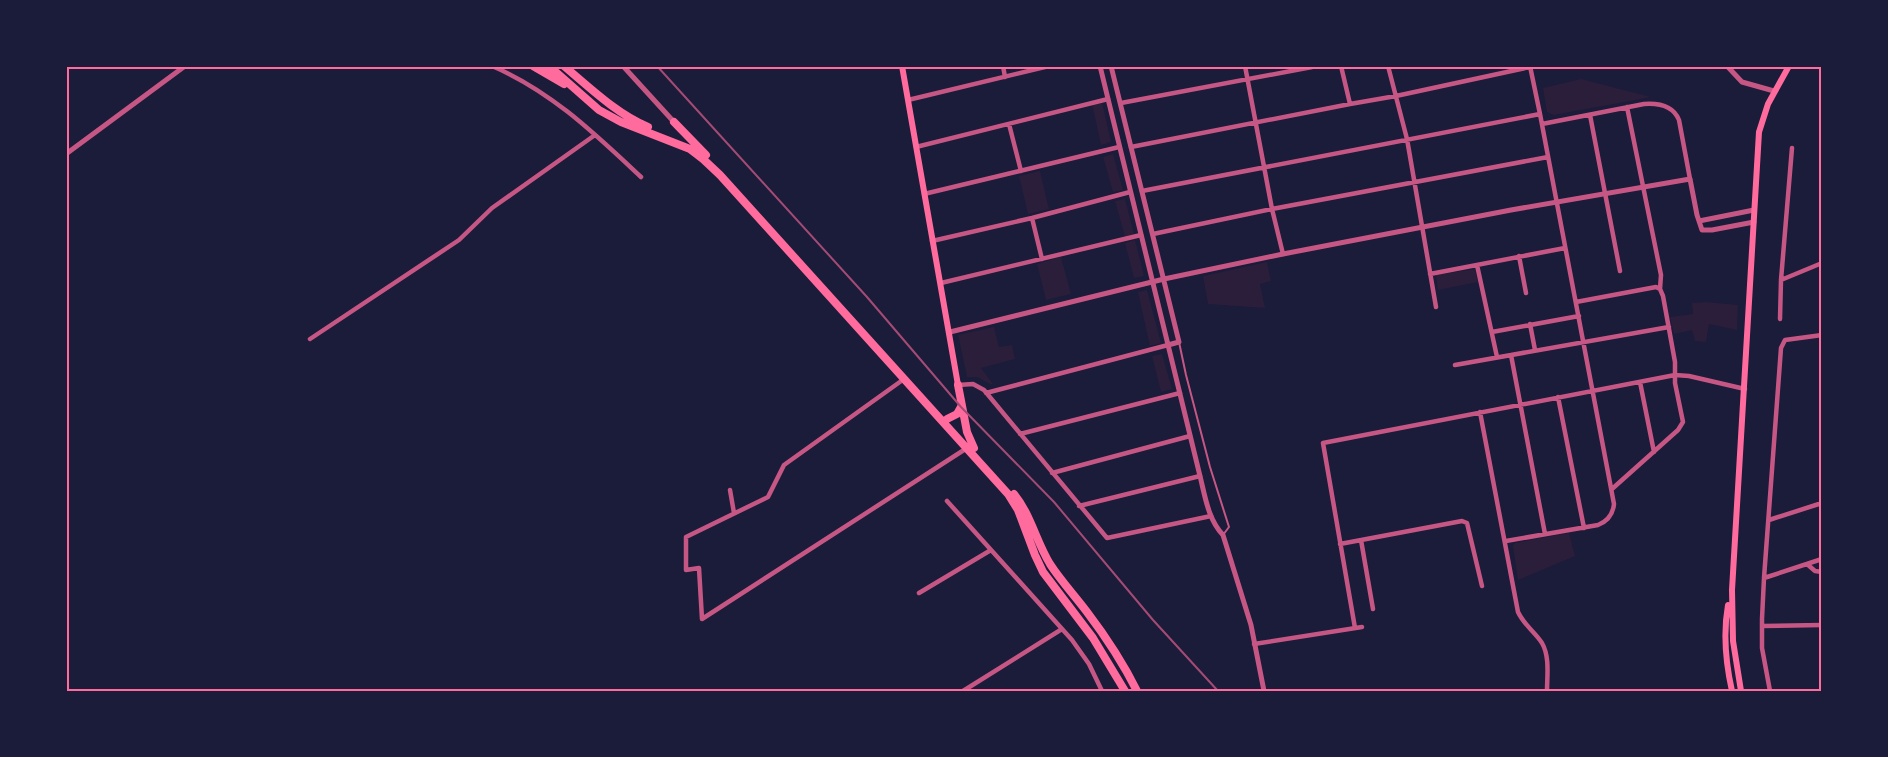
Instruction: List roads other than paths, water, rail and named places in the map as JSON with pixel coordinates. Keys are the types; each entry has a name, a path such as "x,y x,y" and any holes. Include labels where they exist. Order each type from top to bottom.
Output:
{"highway":[{"path":"533,66 583,95"},
{"path":"549,66 607,115 679,144 703,159 1021,503 1051,566 1099,629 1138,691"},
{"path":"566,66 635,121 686,142 706,155"},
{"path":"674,122 947,419 1002,486 1014,502 1043,572 1094,638 1125,691"},
{"path":"958,385 970,448"},
{"path":"947,419 957,414 962,407"}],"main road":[{"path":"902,66 958,385"},
{"path":"1741,691 1733,641 1731,590 1759,132 1774,91 1789,66"},
{"path":"1731,590 1726,615 1726,632 1728,670 1732,691"}],"street":[{"path":"66,154 185,66"},
{"path":"492,66 543,93 570,113 641,177"},
{"path":"623,66 674,122"},
{"path":"1003,66 1005,77"},
{"path":"908,100 1049,66"},
{"path":"1100,66 1200,476 1211,516 1223,535 1251,625 1264,691"},
{"path":"986,393 1179,342 1111,66"},
{"path":"1245,66 1272,209 1284,254"},
{"path":"1341,66 1350,104"},
{"path":"1388,66 1407,139 1436,307"},
{"path":"924,194 1119,147 1131,147 1396,96 1530,66 1614,500 1613,511 1603,523 1506,541"},
{"path":"1726,66 1742,82 1774,91"},
{"path":"1121,104 1312,67"},
{"path":"916,147 1108,99"},
{"path":"1542,124 1644,104 1668,107 1675,112 1679,120 1700,226 1705,230 1754,222"},
{"path":"1612,489 1682,425 1675,362 1660,289 1660,275 1627,108"},
{"path":"1142,191 1540,114"},
{"path":"1590,115 1620,271"},
{"path":"1009,124 1021,171"},
{"path":"310,339 459,240 492,208 595,135"},
{"path":"1780,319 1792,148"},
{"path":"1153,234 1548,157"},
{"path":"950,332 1164,279 1284,254 1690,178"},
{"path":"932,241 1130,192"},
{"path":"1698,221 1754,210"},
{"path":"1032,218 1042,259"},
{"path":"941,284 1141,235"},
{"path":"1430,274 1565,248"},
{"path":"1519,256 1526,293"},
{"path":"1781,280 1822,263"},
{"path":"1477,265 1497,357"},
{"path":"1576,302 1656,287 1660,289"},
{"path":"1492,332 1579,316"},
{"path":"1530,324 1535,350"},
{"path":"1455,365 1669,327"},
{"path":"1770,691 1762,648 1762,626 1781,348 1785,340 1822,335"},
{"path":"1511,355 1545,534"},
{"path":"1355,628 1323,443 1675,375 1745,389"},
{"path":"904,379 784,465 768,497 686,537 687,570 699,568 702,619 970,448"},
{"path":"1640,382 1654,452"},
{"path":"958,385 974,384 986,393 1107,538 1211,516"},
{"path":"1020,434 1180,393"},
{"path":"1558,397 1584,528"},
{"path":"1480,412 1518,612 1546,652 1547,691"},
{"path":"1052,473 1190,436"},
{"path":"1080,506 1200,476"},
{"path":"1769,520 1821,503 1822,487"},
{"path":"730,490 734,513"},
{"path":"946,501 1062,629 1089,664 1102,691"},
{"path":"1340,544 1462,521 1467,523 1482,586"},
{"path":"1361,540 1373,609"},
{"path":"919,593 991,550"},
{"path":"1764,578 1822,559"},
{"path":"1807,564 1815,571 1822,572"},
{"path":"1762,626 1822,626"},
{"path":"1254,644 1362,627"},
{"path":"963,691 1062,629"},
{"path":"1822,685 1822,691"}],"lane":[{"path":"1179,342 1210,467 1229,527 1223,535"}],"railway":[{"path":"657,66 867,297 961,407 1054,502 1153,620 1218,691"}]}
